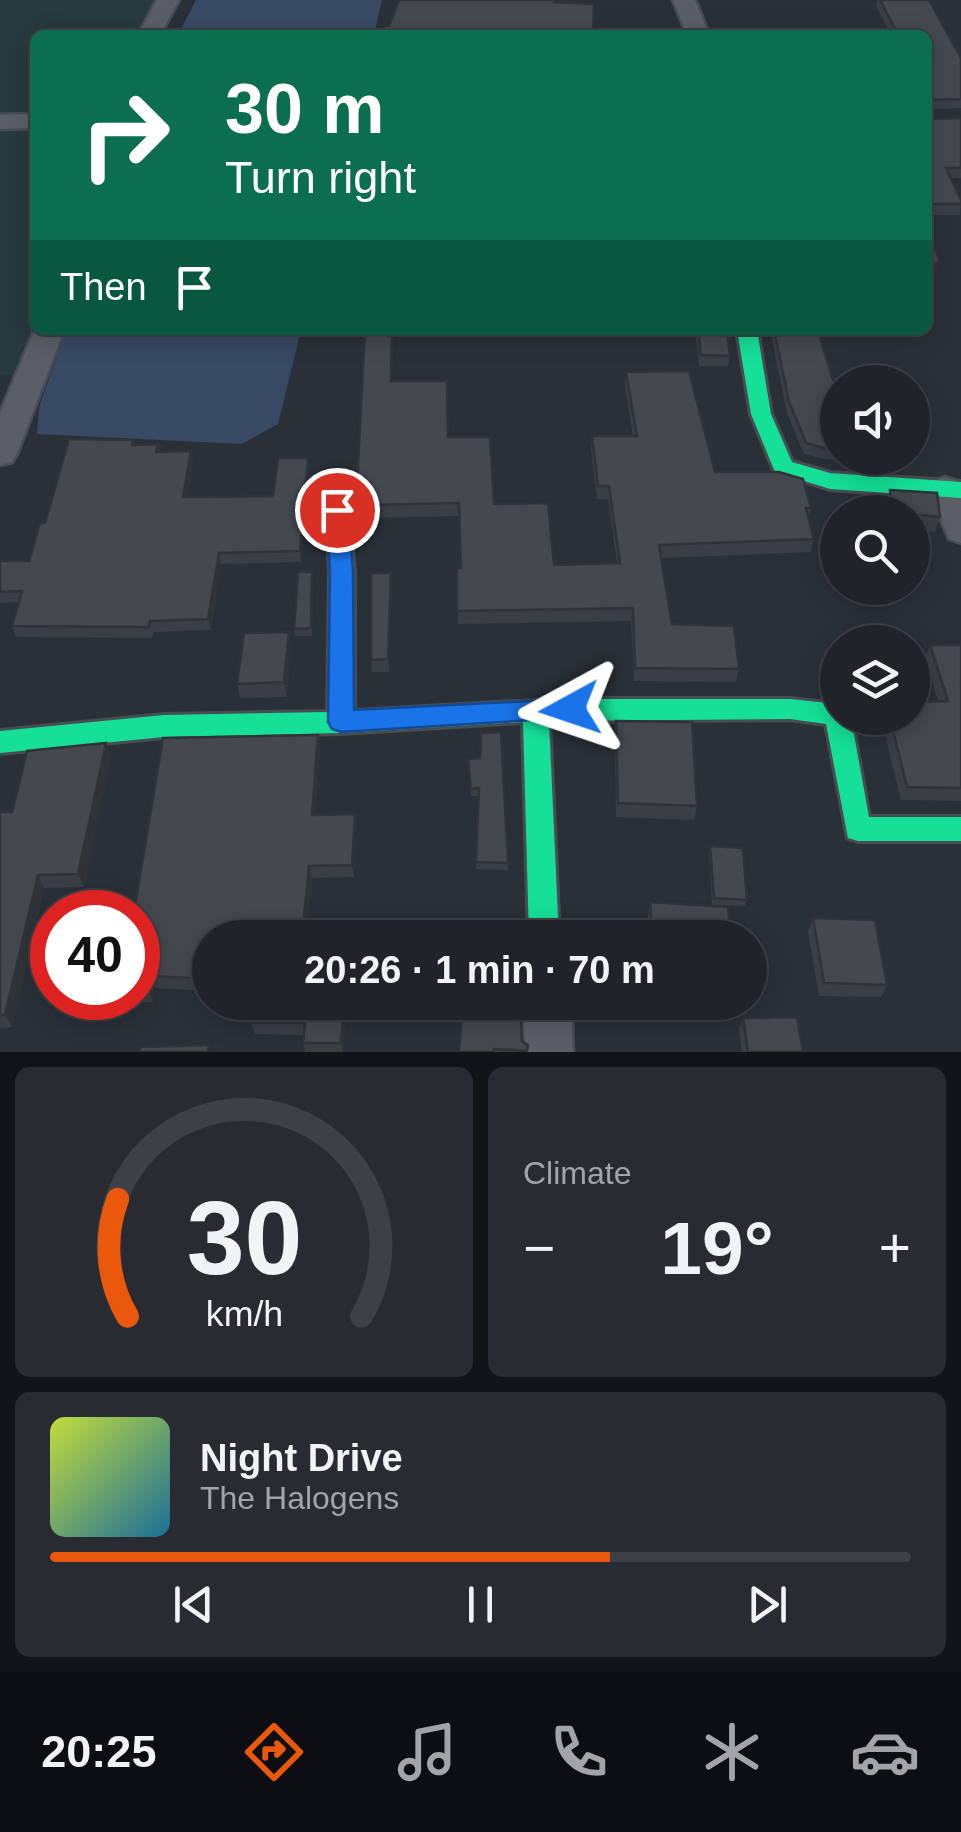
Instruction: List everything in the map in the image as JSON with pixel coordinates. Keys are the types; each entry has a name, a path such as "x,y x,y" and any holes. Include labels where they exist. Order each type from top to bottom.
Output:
{"street":[{"path":"152,30 168,0"},
{"path":"684,0 696,30"},
{"path":"0,122 30,121"},
{"path":"0,454 47,335"},
{"path":"748,335 761,414 783,467 830,481 953,490 961,530"},
{"path":"337,510 342,571 341,722"},
{"path":"0,742 164,726 341,722 570,709 790,709 820,713"},
{"path":"536,713 543,920"},
{"path":"841,735 858,829 961,829"},
{"path":"548,1020 549,1052"}],"green space":[{"path":"0,0 159,0 144,30 30,30 30,117 0,117"},
{"path":"30,129 30,335 34,335 27,376 0,375 0,130"}],"water":[{"path":"196,0 382,0 375,30 181,30"},
{"path":"64,335 300,335 278,424 242,444 37,434 39,407"}],"building":[{"path":"399,0 554,0 594,4 593,30 384,30 389,26"},
{"path":"880,0 929,0 961,58 961,99 932,100 932,30 895,30"},
{"path":"961,118 961,168 946,168 961,204 932,204 932,119"},
{"path":"932,242 940,262 932,264"},
{"path":"365,335 392,335 391,381 447,381 448,437 490,437 494,504 548,503 554,565 620,563 609,486 598,486 592,436 637,436 626,372 689,371 715,472 779,472 803,479 814,539 659,545 672,624 734,626 739,669 635,668 633,608 457,611 457,568 461,568 459,503 366,505 367,483 357,483"},
{"path":"699,335 728,335 730,356 701,355"},
{"path":"775,335 820,335 828,365 820,365 820,447 806,443 789,402"},
{"path":"69,439 133,440 132,445 158,444 156,452 191,451 183,497 273,496 278,458 308,458 300,551 219,553 208,619 150,621 149,627 12,626 22,591 0,592 0,561 29,561 40,523 45,523"},
{"path":"890,490 937,493 940,517 930,516 930,495 890,495"},
{"path":"298,572 312,572 311,628 294,629"},
{"path":"371,573 391,573 388,659 371,660"},
{"path":"289,632 284,682 237,684 244,633"},
{"path":"930,645 961,645 961,788 907,787 894,735 930,735 930,702 948,701"},
{"path":"616,721 692,722 697,806 618,803"},
{"path":"501,732 508,863 476,862 479,788 471,789 468,759 480,758 481,733"},
{"path":"318,735 312,815 355,814 352,865 309,866 304,920 192,920 192,978 160,976 160,890 138,890 163,738"},
{"path":"106,743 78,874 38,875 34,890 30,890 30,909 5,1015 0,1015 0,812 12,812 27,751"},
{"path":"710,846 743,848 747,900 714,898"},
{"path":"650,902 728,907 729,920 651,920"},
{"path":"813,918 875,920 887,985 824,983"},
{"path":"797,1017 803,1052 748,1052 743,1020"},
{"path":"343,1020 341,1043 303,1043 305,1023 251,1023"},
{"path":"462,1020 521,1020 527,1051 459,1052"},
{"path":"209,1045 208,1052 139,1052 140,1047"}],"traffic: fast":[{"path":"748,335 761,414 783,467 830,481 961,490"},
{"path":"337,509 342,571 341,722"},
{"path":"0,742 164,726 341,722 571,709 790,709 820,713"},
{"path":"536,713 543,920"},
{"path":"841,735 858,829 961,829"}],"route":[{"path":"337,510 342,571 341,722 570,709"}]}
